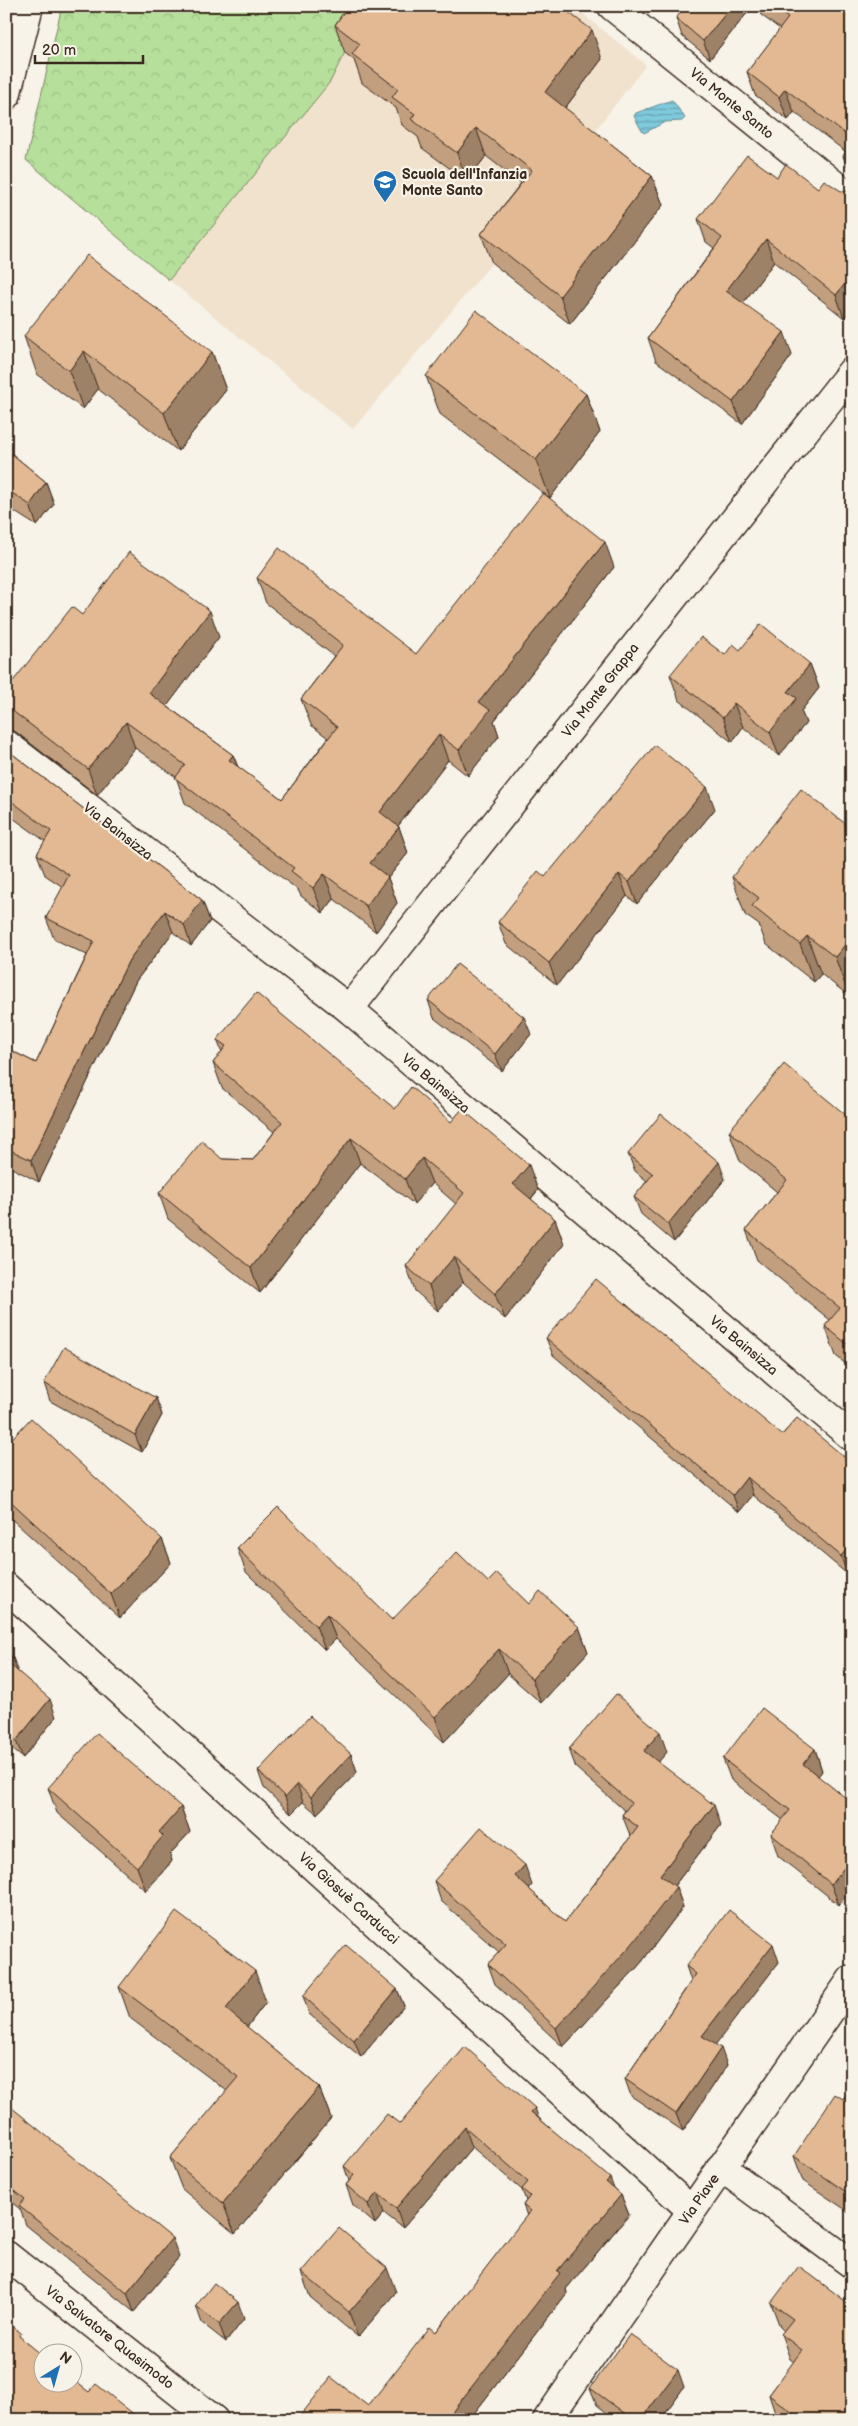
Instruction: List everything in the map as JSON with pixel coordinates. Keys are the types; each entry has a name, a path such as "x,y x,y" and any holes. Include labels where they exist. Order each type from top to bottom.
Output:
{"street":[{"path":"6,96 29,6"},
{"name":"Via Monte Santo","path":"612,6 852,199"},
{"name":"Via Monte Grappa","path":"349,1009 852,371"},
{"name":"Via Bainsizza","path":"6,744 349,1009 852,1438"},
{"name":"Via Giosuè Carducci","path":"6,1587 691,2210"},
{"name":"Via Piave","path":"547,2420 852,1979"},
{"path":"721,2167 852,2264"},
{"name":"Via Salvatore Quasimodo","path":"6,2255 214,2420"}],"shaded area":[{"name":"Scuola dell'Infanzia Monte Santo","path":"368,6 573,6 646,65 492,263 353,429 169,280 330,82"}],"green space":[{"path":"62,6 368,6 330,82 169,280 26,160"}],"water":[{"path":"672,100 685,118 682,121 665,122 644,133 634,116 636,113"}],"building":[{"path":"348,6 560,6 592,30 545,92 652,176 560,296 481,234 532,170 476,128 457,153 411,119 415,114 392,97 398,89 352,54 360,44 335,25"},
{"path":"686,6 732,6 703,41 676,18"},
{"path":"772,6 852,6 852,139 785,89 779,97 747,72 788,18"},
{"path":"852,145 852,164 843,156"},
{"path":"747,155 777,177 786,164 818,188 824,180 841,191 852,189 852,275 836,295 766,239 726,291 784,332 733,402 648,338 722,238 698,219"},
{"path":"87,255 212,352 164,413 84,351 69,371 24,336"},
{"path":"476,310 586,394 536,460 426,376"},
{"path":"6,449 46,482 30,505 6,489"},
{"path":"543,493 605,542 479,702 490,710 459,750 439,735 380,812 399,827 370,863 388,877 366,906 324,874 313,888 291,871 294,868 175,778 185,765 126,722 88,769 6,706 6,690 72,607 82,615 129,552 210,611 149,693 233,755 229,760 282,799 337,727 301,699 343,645 257,578 279,548 416,654"},
{"path":"761,624 810,664 788,692 797,698 770,732 734,703 723,718 670,675 701,637 725,655 733,644 740,650"},
{"path":"655,745 707,787 629,882 619,874 549,963 498,922 538,871 545,877"},
{"path":"6,749 202,900 184,925 165,911 129,960 31,1160 6,1148 6,1048 36,1063 94,941 46,918 69,875 37,854 51,831 6,797"},
{"path":"801,789 852,829 852,936 835,957 807,936 800,944 752,906 759,898 732,877"},
{"path":"457,964 524,1017 495,1054 428,1000"},
{"path":"256,993 395,1109 411,1087 451,1122 462,1109 529,1165 513,1184 555,1219 495,1294 454,1257 429,1286 406,1266 464,1193 422,1158 405,1179 351,1138 251,1268 159,1193 202,1141 222,1159 253,1160 282,1122 213,1063 226,1046 217,1040"},
{"path":"784,1064 852,1120 852,1240 845,1249 852,1255 852,1348 825,1326 840,1308 746,1230 787,1180 729,1131"},
{"path":"661,1114 719,1162 668,1224 634,1197 653,1174 628,1154"},
{"path":"596,1279 782,1435 797,1418 852,1463 852,1543 841,1556 747,1477 733,1495 546,1338"},
{"path":"64,1347 156,1398 135,1435 44,1383"},
{"path":"31,1418 162,1539 111,1594 6,1497 6,1445"},
{"path":"278,1507 392,1620 457,1552 488,1582 497,1573 529,1604 540,1591 579,1627 532,1679 499,1649 435,1717 327,1614 316,1626 237,1548"},
{"path":"6,1652 13,1658 8,1663 50,1699 16,1741 6,1732"},
{"path":"616,1694 660,1732 644,1751 714,1805 660,1875 676,1887 633,1943 556,2028 488,1964 506,1944 434,1881 481,1827 525,1865 515,1876 565,1922 638,1827 622,1815 631,1803 569,1749"},
{"path":"762,1708 815,1749 803,1764 852,1803 852,1858 831,1884 771,1834 790,1810 723,1759"},
{"path":"310,1716 351,1754 311,1797 297,1784 285,1797 258,1771"},
{"path":"97,1733 181,1807 159,1832 163,1836 137,1867 48,1788"},
{"path":"729,1910 773,1944 702,2036 721,2048 676,2114 625,2079 696,1974 686,1966"},
{"path":"176,1912 255,1971 226,2009 319,2087 223,2203 170,2158 238,2077 119,1987"},
{"path":"346,1945 397,1989 354,2040 303,1996"},
{"path":"465,2047 535,2108 531,2112 610,2178 606,2182 621,2195 557,2271 560,2273 446,2420 429,2420 424,2416 421,2420 297,2420 331,2377 368,2406 430,2327 436,2332 530,2211 523,2205 530,2196 522,2189 528,2182 465,2127 396,2208 377,2193 368,2204 346,2185 354,2175 344,2166 387,2114 400,2124"},
{"path":"852,2086 852,2196 794,2156 835,2094 843,2099"},
{"path":"6,2103 172,2238 127,2293 19,2206 25,2199 6,2184"},
{"path":"339,2228 387,2268 349,2312 301,2272"},
{"path":"799,2266 852,2306 852,2420 802,2420 769,2395 802,2350 781,2334 793,2319 771,2303"},
{"path":"214,2283 238,2302 219,2324 196,2306"},
{"path":"6,2321 21,2333 19,2336 32,2347 32,2394 82,2394 82,2387 89,2392 96,2384 136,2416 133,2420 8,2420 6,2418"},
{"path":"630,2334 678,2370 641,2420 634,2420 590,2388"}],"place":[{"name":"Scuola dell'Infanzia Monte Santo","path":"385,203"}]}
